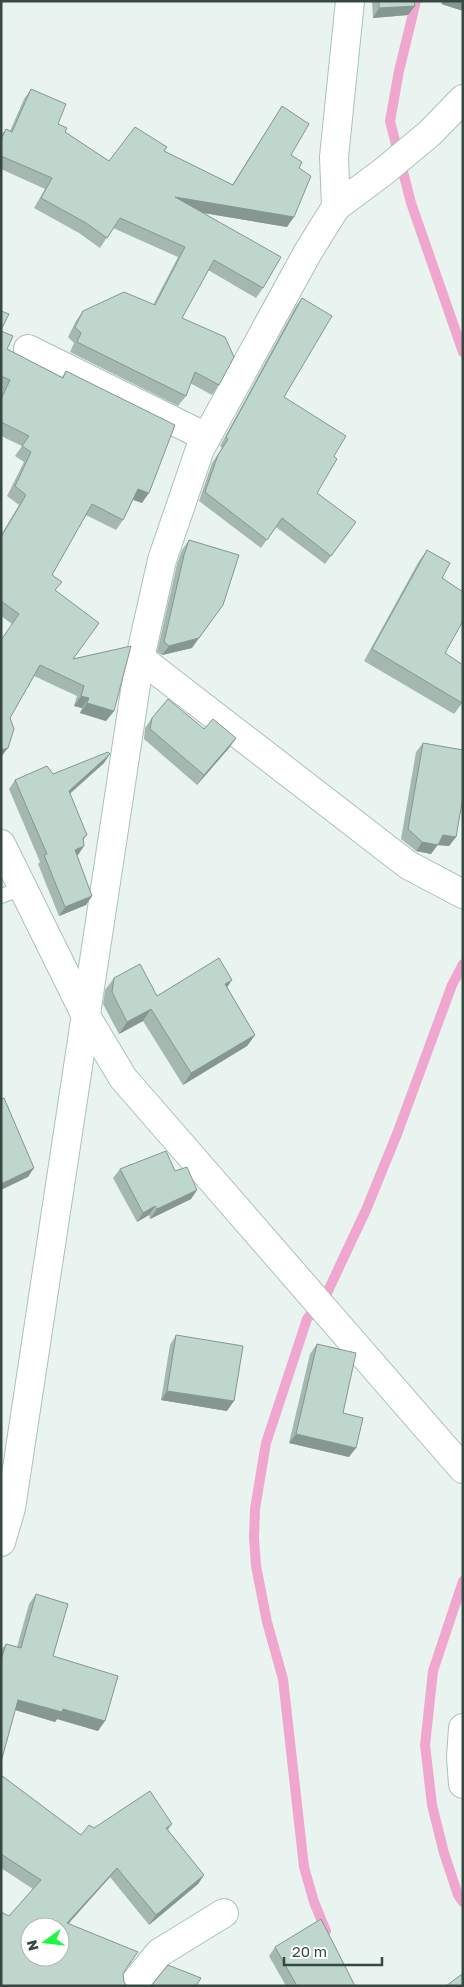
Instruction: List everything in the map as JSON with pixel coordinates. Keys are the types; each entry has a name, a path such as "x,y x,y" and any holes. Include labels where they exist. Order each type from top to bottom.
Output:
{"street":[{"path":"336,207 334,158 350,1"},
{"path":"1,1542 86,1016 140,658 162,560 200,449 308,252 336,207 383,172 420,141 463,99"},
{"path":"28,349 206,437"},
{"path":"140,658 408,865 462,894"},
{"path":"1,844 12,892 123,1078 463,1469"},
{"path":"463,1728 461,1757 463,1784"},
{"path":"132,1986 159,1954 224,1913"}],"building":[{"path":"379,1 414,1 415,6 379,8"},
{"path":"31,89 66,104 58,124 67,128 65,132 109,161 135,127 167,147 164,151 233,185 282,106 309,124 291,155 302,162 299,168 311,176 294,217 175,197 281,257 263,288 214,260 182,318 225,337 234,357 219,385 195,372 186,396 77,342 81,333 75,327 83,311 124,292 155,305 185,247 120,218 107,238 86,223 41,198 52,178 1,156 1,139 6,129 12,132"},
{"path":"302,298 332,316 284,397 346,436 334,456 337,459 317,493 356,522 331,556 282,518 267,540 205,492 218,455 228,439 226,437"},
{"path":"1,311 9,314 1,330"},
{"path":"1,331 13,336 7,349 63,378 66,371 175,425 149,493 138,489 123,520 92,504 52,575 62,582 55,590 99,623 73,659 131,646 114,711 87,703 89,698 81,696 84,686 40,665 10,718 14,729 8,748 1,750 1,640 19,614 1,601 1,537 26,495 15,486 31,452 22,446 29,436 1,422 1,399 10,380 1,376"},
{"path":"189,540 239,555 223,605 199,638 169,646 164,642"},
{"path":"427,550 450,563 442,578 463,592 463,621 445,653 463,665 462,703 372,649"},
{"path":"168,699 204,729 213,719 236,738 204,775 150,729 152,718"},
{"path":"423,743 463,750 463,797 456,837 443,835 438,845 422,842 408,829"},
{"path":"108,752 110,754 69,791 87,835 83,838 84,846 75,850 92,896 65,907 44,855 47,854 15,780 47,766 53,774"},
{"path":"219,958 232,980 225,984 255,1035 191,1073 151,1009 127,1022 112,992 114,978 140,964 157,996"},
{"path":"4,1098 34,1168 1,1184 1,1099"},
{"path":"166,1151 175,1171 187,1167 197,1190 157,1209 155,1206 143,1213 120,1169"},
{"path":"176,1335 243,1346 234,1401 167,1391"},
{"path":"317,1344 356,1353 343,1413 363,1418 356,1448 296,1434"},
{"path":"36,1594 68,1604 53,1656 118,1676 105,1721 63,1709 62,1712 18,1700 1,1762 1,1660 6,1644 21,1648"},
{"path":"1,1775 81,1835 89,1825 94,1828 150,1791 172,1824 166,1828 204,1875 156,1915 117,1868 70,1920 70,1917 20,1917 20,1967 70,1967 70,1924 138,1952 123,1974 124,1982 127,1986 1,1986 1,1912 9,1916 41,1880 1,1854"},
{"path":"321,1919 355,1986 297,1986 275,1947"},
{"path":"168,1965 201,1978 196,1986 151,1986"},
{"path":"462,1974 463,1986 446,1986"}],"waterway":[{"path":"416,1 399,71 390,121 411,203 463,352"},
{"path":"326,1931 314,1902 304,1867 283,1679 267,1622 256,1566 254,1538 255,1509 266,1443 307,1319 327,1293 366,1210 397,1134 452,985 463,964"},
{"path":"463,1581 433,1671 425,1745 432,1805 444,1853 458,1895 463,1902"}]}
